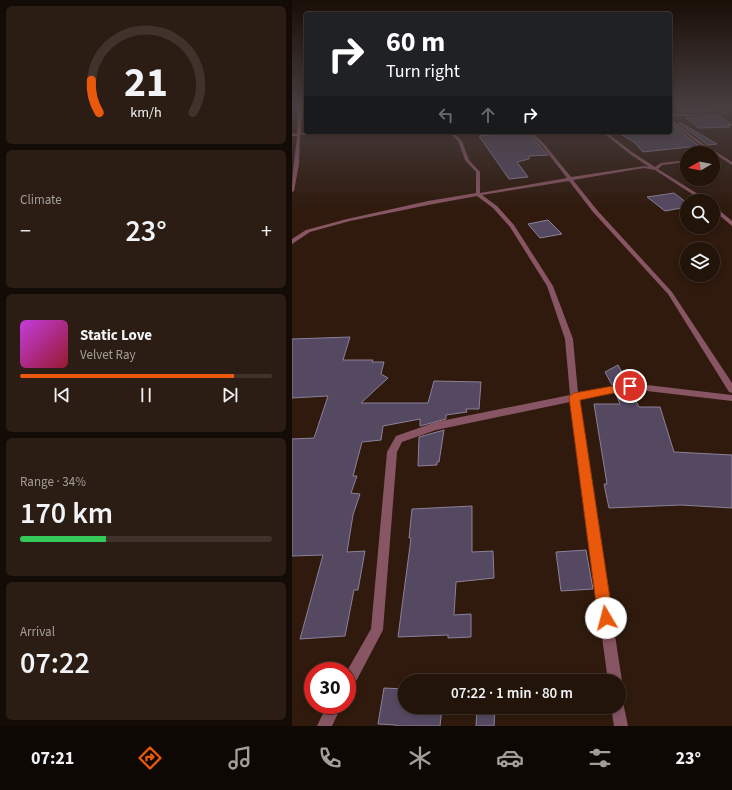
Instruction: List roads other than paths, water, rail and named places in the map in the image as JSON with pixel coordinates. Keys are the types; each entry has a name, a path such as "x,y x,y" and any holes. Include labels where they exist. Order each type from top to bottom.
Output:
{"street":[{"path":"292,191 297,164 299,141"},
{"path":"460,141 467,160 478,172 478,194"},
{"path":"538,141 595,211 670,293 732,390"},
{"path":"615,141 631,153 695,194"},
{"path":"697,141 732,164"},
{"path":"655,169 661,164 680,162"},
{"path":"292,242 308,231 349,220 428,203 644,167 655,169"},
{"path":"478,194 495,207 512,226 550,286 569,339 574,397 613,674"},
{"path":"720,213 732,224"},
{"path":"356,668 377,630 392,452 399,438 436,426 630,386 732,398"},
{"path":"324,726 330,714"},
{"path":"619,714 621,726"}]}
